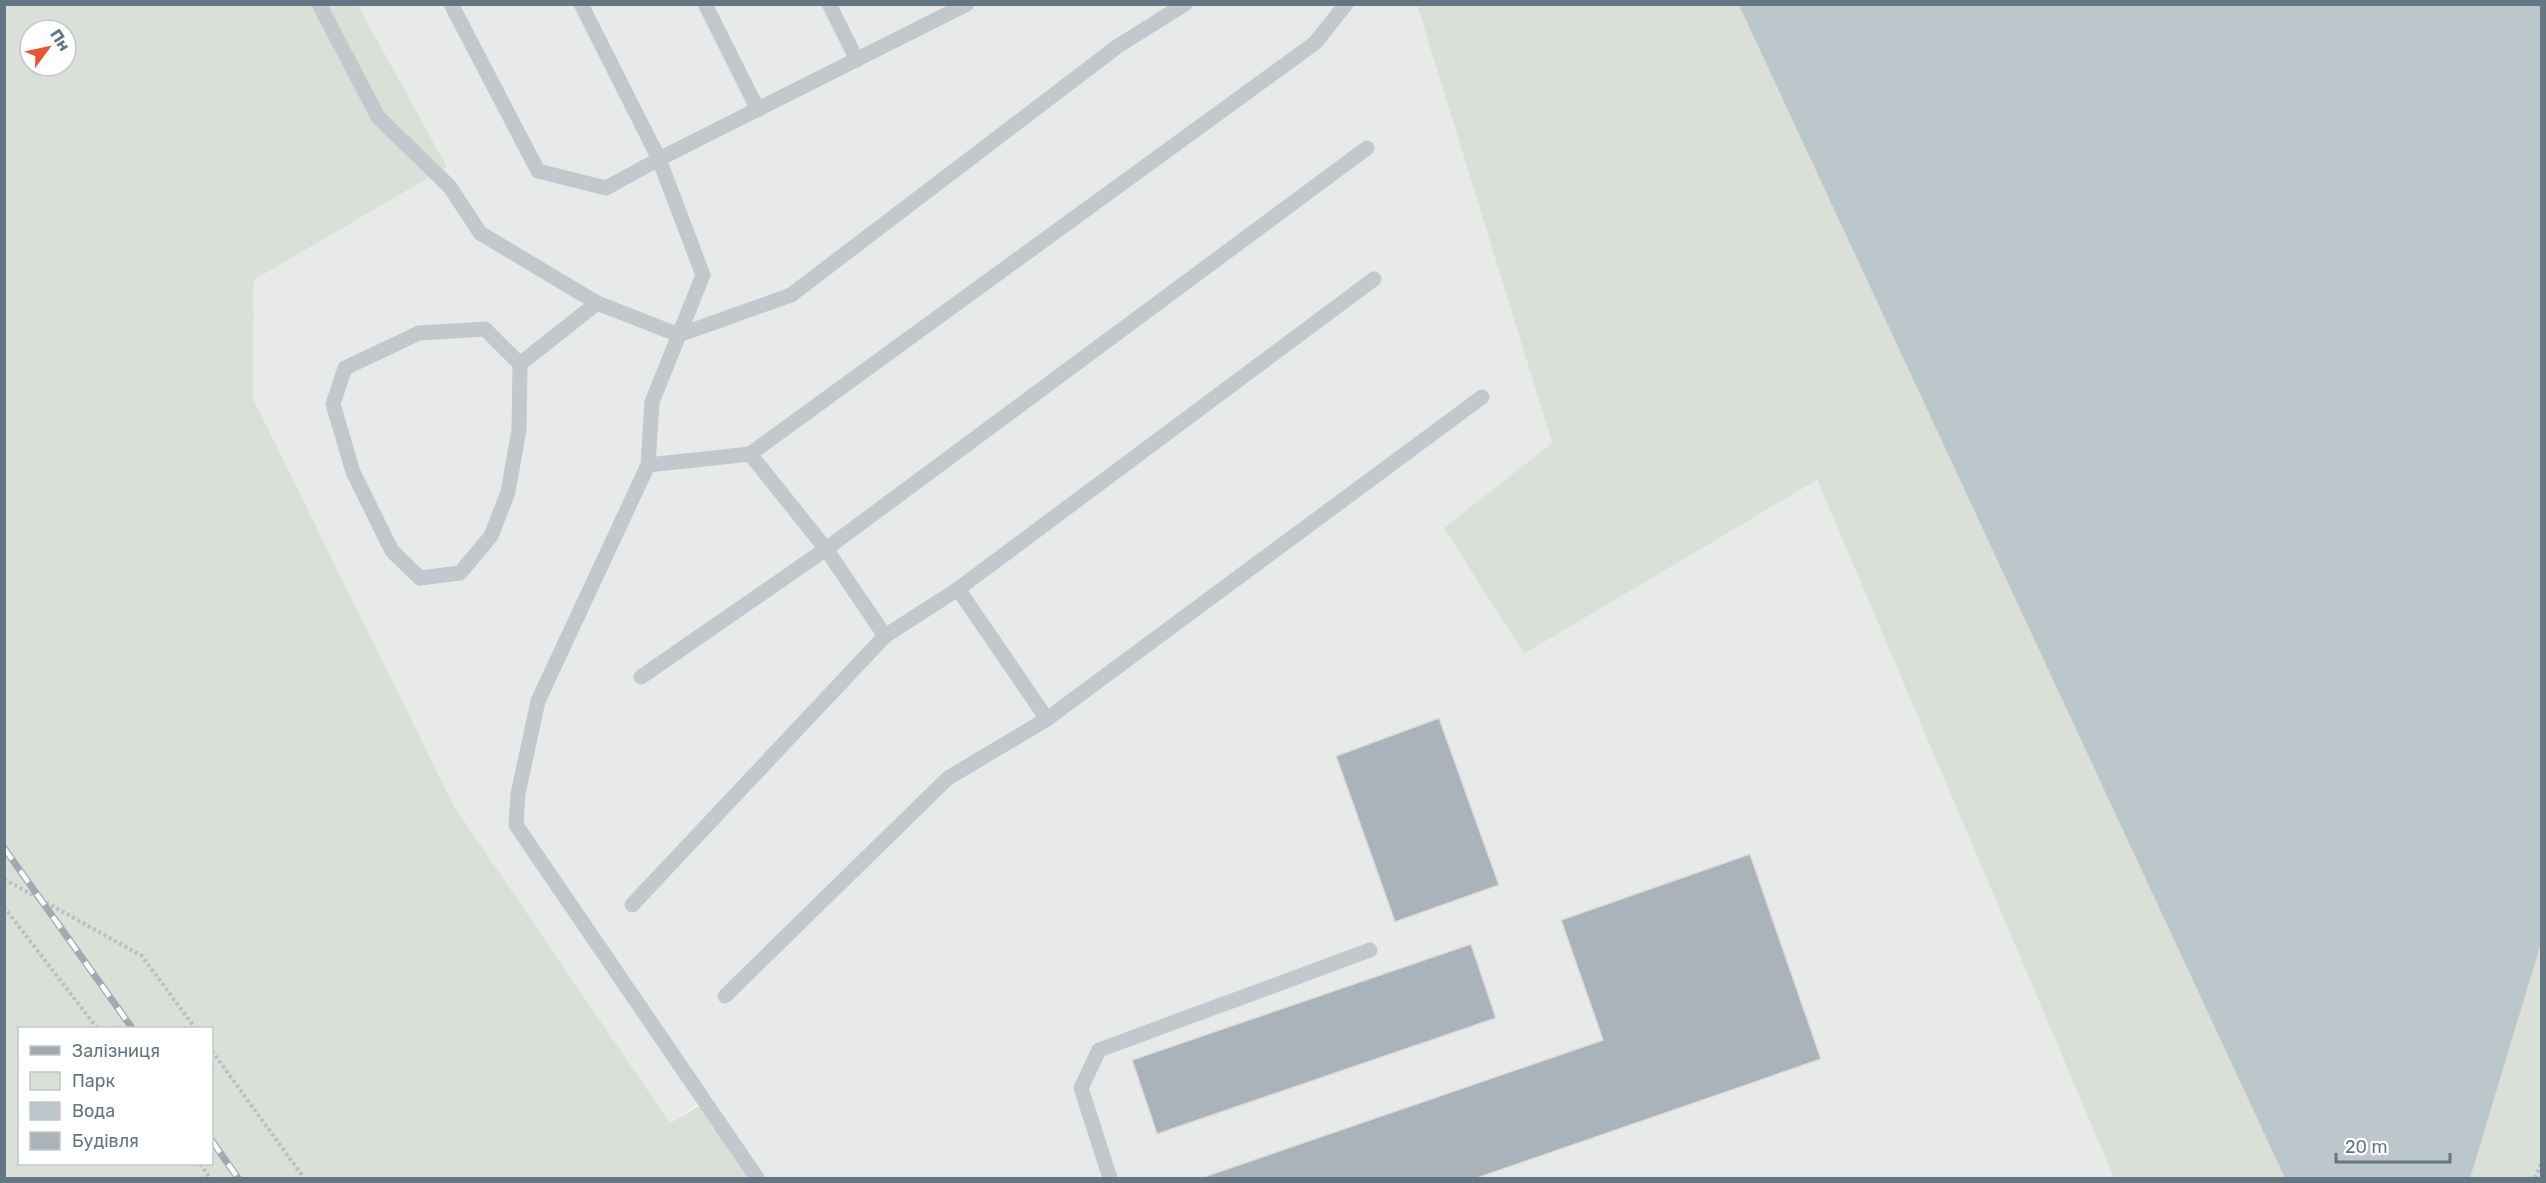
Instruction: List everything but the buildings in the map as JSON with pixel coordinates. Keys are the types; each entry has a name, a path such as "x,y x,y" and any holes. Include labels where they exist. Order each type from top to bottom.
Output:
{"lane":[{"path":"319,4 378,117 450,187 480,233 597,303 679,335 791,295 1118,46 1185,4"},
{"path":"451,4 538,171 606,188 659,159 967,5"},
{"path":"581,4 659,159 703,275 652,402 648,465 538,701 518,794 516,825 757,1179"},
{"path":"705,4 758,110"},
{"path":"829,4 857,60"},
{"path":"648,465 750,454 1315,44 1346,4"},
{"path":"641,677 826,549 1367,148"},
{"path":"632,905 885,636 957,590 1374,279"},
{"path":"520,364 597,303"},
{"path":"485,330 520,364 519,430 508,492 491,536 460,573 420,578 392,551 353,472 333,404 345,368 419,333 485,330"},
{"path":"725,996 948,778 1047,718 1482,398"},
{"path":"750,454 826,549 885,636"},
{"path":"957,590 1047,718"},
{"path":"1110,1179 1081,1088 1099,1050 1370,950"}],"path":[{"path":"4,879 142,956 194,1027"},
{"path":"4,907 95,1027"},
{"path":"213,1052 304,1179"},
{"path":"2535,1179 2541,1162"},
{"path":"201,1165 210,1179"}],"shaded area":[{"path":"358,5 1417,5 1552,443 1445,529 1524,654 1817,480 2114,1178 757,1178 705,1102 717,1092 670,1123 454,806 253,398 254,280 447,167"}],"green space":[{"path":"5,5 358,5 447,167 254,280 253,398 454,806 670,1123 705,1102 757,1178 5,1178"},
{"path":"1417,5 2541,5 2541,1178 2114,1178 1817,480 1524,654 1444,528 1552,443"}],"water":[{"path":"1739,5 2541,5 2541,943 2470,1178 2285,1178"}],"railway":[{"path":"4,848 131,1027"},
{"path":"213,1142 238,1178"}]}
